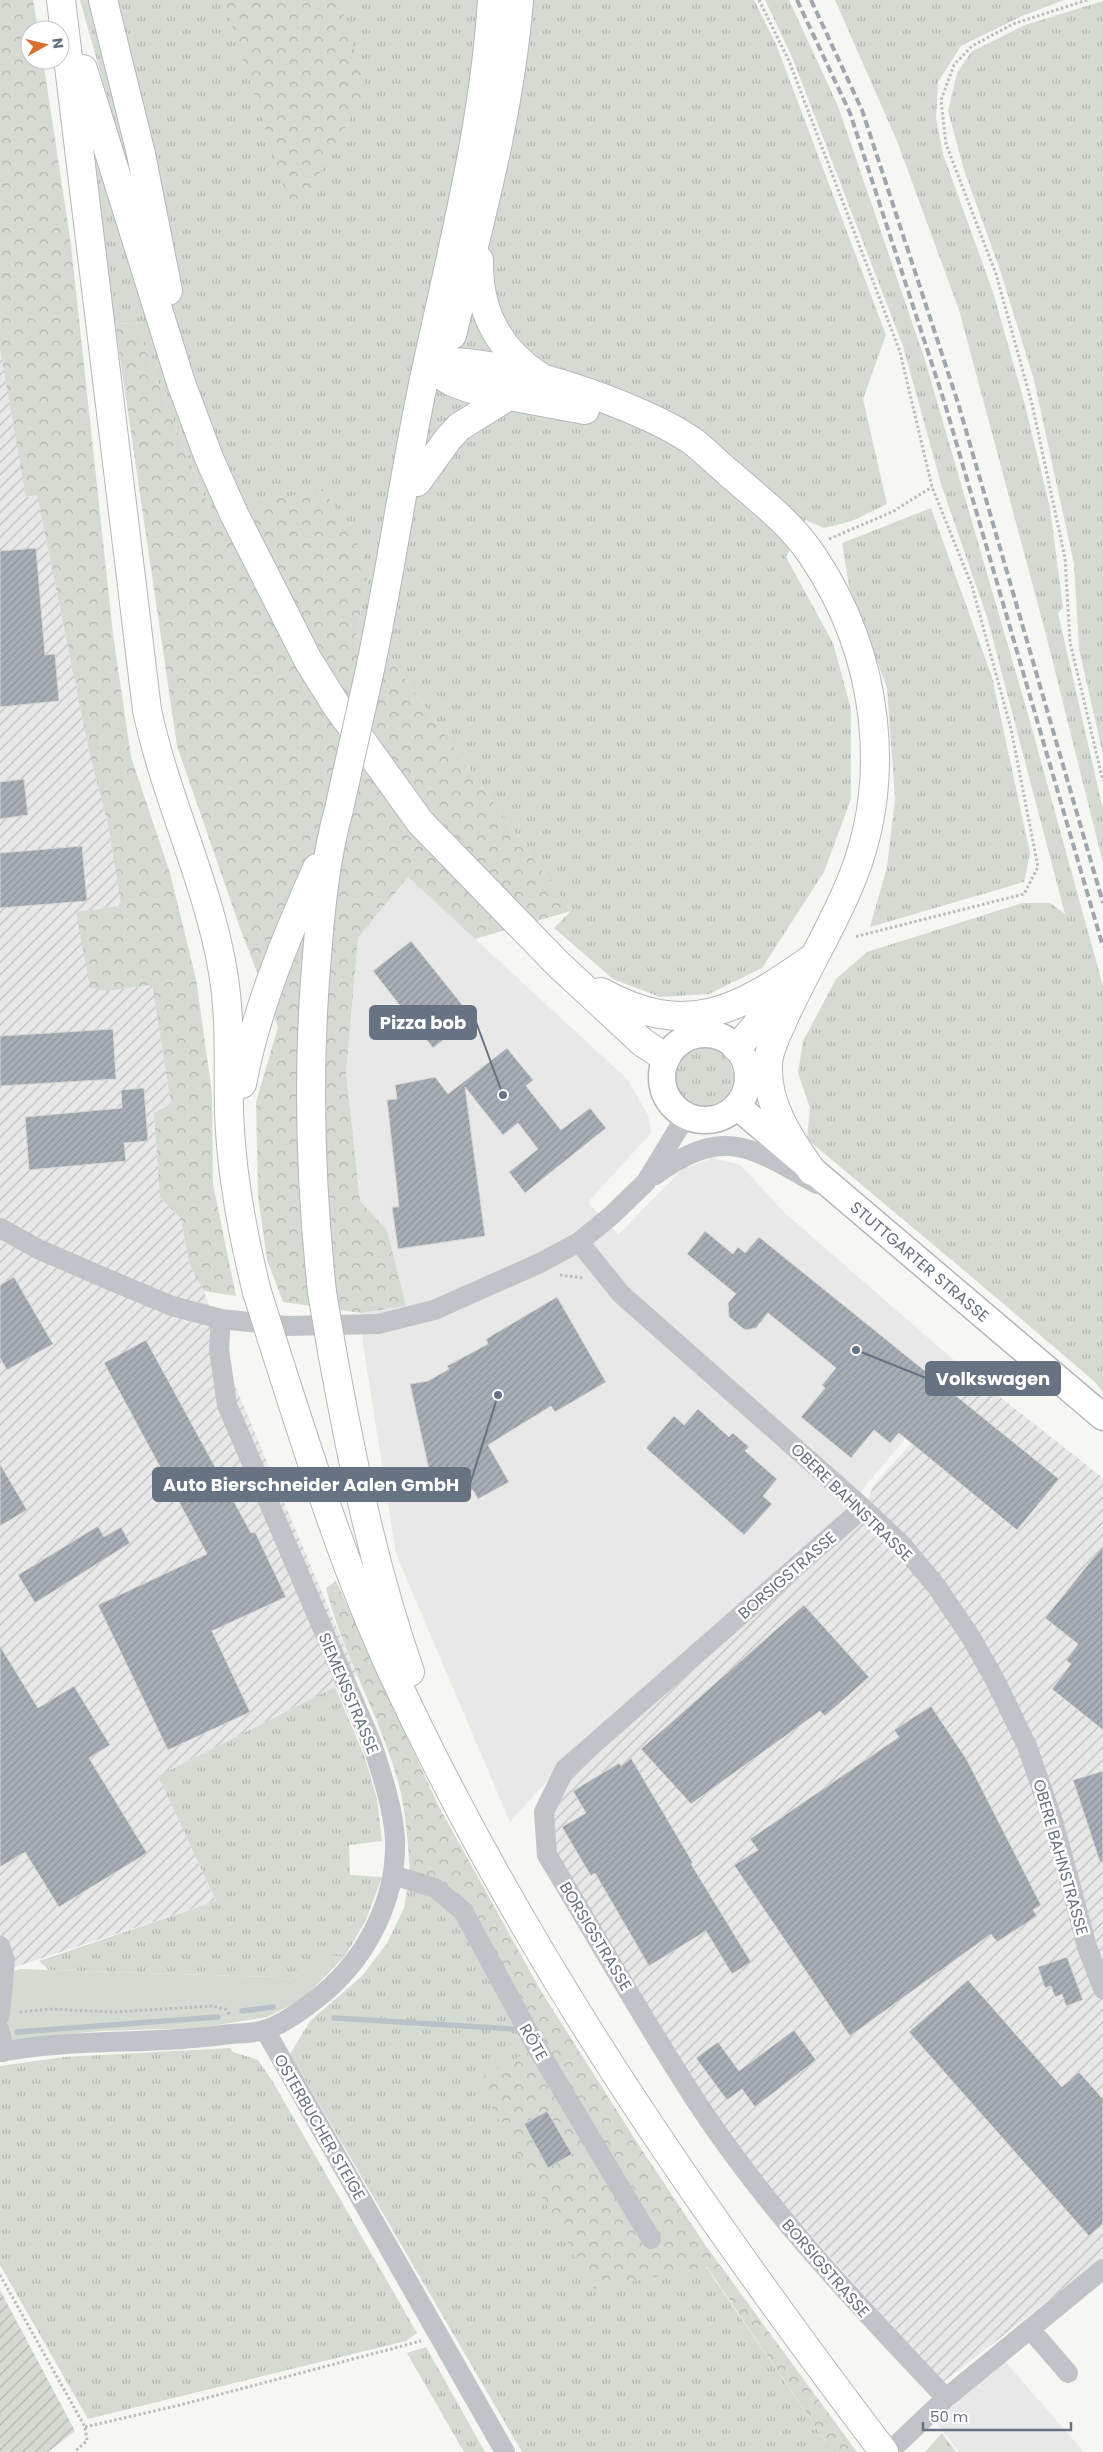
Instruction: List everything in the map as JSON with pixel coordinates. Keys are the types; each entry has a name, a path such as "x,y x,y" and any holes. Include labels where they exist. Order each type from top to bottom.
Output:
{"highway":[{"path":"62,0 160,322 209,458 234,514 290,626 341,713 420,822 558,964 642,1042 666,1058"},
{"path":"62,0 147,710 158,759 199,873 218,944 229,1020 229,1110 232,1156 240,1222 257,1292 344,1558 392,1672 440,1771 509,1897 577,2011 653,2132 725,2238 884,2452"},
{"path":"103,0 141,154 179,343 209,458"},
{"path":"460,1805 398,1637 378,1572 366,1524 322,1292 313,1213 310,1061 321,905 331,837 384,606 418,482 478,115 492,0"},
{"path":"519,0 508,87 491,174 480,257 479,281 482,301 489,318 511,352 528,369 548,382"},
{"path":"384,606 406,466 491,174"},
{"path":"436,366 495,367 548,382 609,402 658,421 690,439 775,511 811,553 840,604 864,671 875,737 876,775 873,806 857,866 774,1040 768,1061 768,1081 778,1115 812,1171"},
{"path":"436,366 471,389 576,407 639,426 699,454 729,473"},
{"path":"418,482 448,439 459,427 509,396"},
{"path":"232,1156 238,1102 248,1050 260,1010 300,907 331,837"},
{"path":"558,964 597,990 626,1006 661,1016 688,1016 728,1008 758,994 812,958"},
{"path":"737,1048 812,958"}],"main road":[{"path":"699,1034 719,1036 737,1048 743,1056 748,1077 745,1093 737,1106 722,1117 713,1120 695,1120 675,1108 666,1098 662,1085 662,1071 666,1058 680,1042 699,1034"},
{"name":"STUTTGARTER STRASSE","path":"737,1106 851,1205 1028,1351 1103,1417"}],"street":[{"path":"646,1182 686,1116"},
{"path":"0,1228 38,1248 120,1285 172,1306 221,1319 287,1326 378,1324 434,1310 540,1263 579,1242 612,1216 646,1182 690,1153 708,1147 730,1146 744,1148 764,1156 851,1205"},
{"name":"OBERE BAHNSTRASSE","path":"579,1242 621,1294 864,1508 902,1546 937,1587 970,1636 994,1678 1033,1764 1054,1824 1087,1947 1103,1988"},
{"name":"SIEMENSSTRASSE","path":"221,1319 219,1349 227,1405 372,1744 387,1788 395,1839 393,1876 383,1910 366,1944 341,1978 307,2007 265,2030"},
{"name":"BORSIGSTRASSE","path":"864,1508 565,1769 544,1812 547,1855 698,2105 770,2203 828,2274 946,2398"},
{"name":"RÖTE","path":"393,1876 435,1888 463,1911 536,2046 652,2239"},
{"path":"0,1946 5,1960 7,2014"},
{"path":"0,2032 2,2052 99,2042 196,2039 265,2030"},
{"name":"OSTERBUCHER STEIGE","path":"265,2030 505,2452"},
{"path":"889,2452 946,2398 1103,2269"},
{"path":"1030,2329 1068,2373"}],"path":[{"path":"759,0 789,61 900,352 932,487 972,586 1011,729 1038,867 1024,894 854,937"},
{"path":"1087,0 1013,24 972,46 954,65 941,100 946,144 996,274 1032,404 1065,558 1070,642 1103,781"},
{"path":"811,553 833,536 892,512 932,487"},
{"path":"556,1276 582,1279 599,1268"},
{"path":"7,2014 49,2009 114,2012 212,2006 225,2009 232,2017 239,2033"},
{"path":"0,2275 85,2426 87,2441 74,2452"},
{"path":"85,2426 198,2400 438,2336"}],"shaded area":[{"path":"0,349 27,497 37,495 90,756 108,825 121,906 76,913 108,991 152,985 171,1104 160,1197 181,1219 189,1264 204,1291 236,1388 357,1676 158,1776 216,1901 0,1972"},
{"path":"408,877 628,1080 648,1115 651,1133 588,1202 618,1235 683,1169 713,1158 740,1165 787,1215 964,1369 867,1484 846,1513 560,1766 510,1822 396,1554 363,1344 361,1313 405,1306 387,1230 360,1201 346,1073 358,938"},
{"path":"972,1375 1103,1478 1103,2258 942,2383 703,2113 554,1852 550,1815 569,1775 860,1523 873,1486"},
{"path":"1003,2359 1084,2452 959,2452 936,2422"}],"green space":[{"path":"0,0 33,0 36,20 20,20 20,70 45,70 71,245 113,634 131,757 170,873 196,979 212,1093 213,1184 236,1296 204,1291 189,1264 181,1219 160,1197 154,1113 171,1104 152,985 108,991 90,988 76,912 121,906 108,825 90,756 37,495 26,497 0,349"},
{"path":"80,0 754,0 776,44 886,335 863,399 887,504 852,521 824,528 805,520 786,557 833,643 851,709 851,799 824,872 762,968 709,994 660,997 613,979 554,928 571,911 390,658 356,637 370,564 244,506 212,515 166,404 136,323 115,324 89,116 111,111"},
{"path":"224,0 340,0 366,90 294,219"},
{"path":"765,0 789,0 838,106 925,360 1029,718 1103,986 1103,1393 1095,1382 807,1139 810,1108 798,1073 803,1041 836,979 867,952 1022,903 1050,903 1065,914 987,617 941,484 903,346 792,57"},
{"path":"835,0 1064,0 1022,16 961,46 938,82 936,119 943,154 993,292 1024,401 1050,508 1063,608 1058,613 1103,809 1103,863 1045,631 959,310 897,141"},
{"path":"1103,1 1103,755 1079,649 1074,564 1034,380 1000,270 964,170 948,111 957,73 971,52 1025,25"},
{"path":"136,323 166,404 212,515 323,489 370,564 356,637 390,658 571,911 475,939 408,877 358,938 346,1073 360,1201 387,1230 406,1306 361,1313 283,1302 267,1260 258,1196 256,1102 278,1027 240,928 177,746 115,324"},
{"path":"931,508 992,677 1030,853 1024,882 870,927 887,867 895,798 887,688 849,586 842,543"},
{"path":"698,1048 710,1048 725,1056 733,1071 733,1083 725,1098 710,1106 698,1106 683,1098 675,1083 675,1071 683,1056"},
{"path":"336,1581 438,1805 541,1991 640,2147 706,2246 857,2452 833,2452 707,2267 594,2289 476,2080 545,2043 472,1908 410,1873 405,1818 399,1785 382,1735 342,1638 326,1588"},
{"path":"335,1687 365,1758 377,1799 382,1841 349,1845 350,1875 382,1877 366,1920 345,1956 322,1956 291,1980 276,1977 49,1970 39,1961 216,1901 158,1776"},
{"path":"410,1873 444,1885 545,2043 477,2080 706,2267 833,2452 522,2452 290,2054 310,2021 362,1976 387,1943 404,1908"},
{"path":"322,1956 345,1956 303,1999 267,2017 200,2028 100,2031 0,2041 0,1975 20,1969 276,1977 291,1980"},
{"path":"230,2048 233,2052 258,2060 273,2082 417,2333 406,2341 88,2419 0,2265 0,2066 64,2057"},
{"path":"0,2290 75,2431 48,2452 0,2452"},
{"path":"426,2347 485,2452 464,2452 407,2353"},
{"path":"942,2433 956,2452 925,2452"}],"building":[{"path":"36,548 45,655 55,654 59,701 0,707 0,551"},
{"path":"24,779 28,815 0,819 0,782"},
{"path":"82,846 87,901 0,908 0,853"},
{"path":"411,941 472,1017 433,1048 373,971"},
{"path":"113,1029 116,1079 0,1086 0,1036"},
{"path":"507,1048 533,1080 526,1086 561,1130 590,1108 606,1128 525,1193 509,1172 538,1149 518,1123 503,1135 465,1087 485,1236 398,1249 392,1207 399,1207 387,1100 397,1099 395,1085 435,1077 448,1094"},
{"path":"144,1088 148,1141 124,1143 126,1161 29,1170 25,1117 122,1108 121,1090"},
{"path":"705,1231 733,1254 738,1247 745,1253 759,1237 1059,1479 1017,1530 899,1433 890,1443 874,1430 851,1458 801,1417 825,1388 822,1385 836,1368 768,1313 756,1328 745,1330 729,1317 728,1303 736,1294 687,1254"},
{"path":"14,1277 53,1344 7,1370 0,1358 0,1285"},
{"path":"557,1297 606,1382 555,1412 551,1406 488,1445 509,1482 478,1499 473,1490 435,1497 410,1384 428,1381 449,1369 447,1366 488,1344 486,1339"},
{"path":"146,1340 251,1533 255,1532 286,1597 212,1631 250,1712 168,1750 98,1605 207,1554 104,1363"},
{"path":"698,1409 729,1437 733,1433 749,1447 745,1451 777,1479 763,1496 772,1504 744,1535 646,1448 674,1416 684,1425"},
{"path":"0,1464 27,1510 0,1526"},
{"path":"98,1526 104,1537 121,1527 130,1543 35,1603 18,1575"},
{"path":"1103,1546 1103,1730 1052,1689 1071,1664 1066,1660 1078,1644 1045,1618"},
{"path":"804,1605 869,1677 825,1716 820,1711 691,1804 641,1749"},
{"path":"0,1646 38,1708 74,1686 110,1745 89,1758 147,1853 59,1907 25,1852 0,1867"},
{"path":"931,1706 967,1760 1041,1905 1033,1910 1037,1916 997,1942 991,1934 850,2036 734,1865 758,1850 750,1839 899,1737 894,1730"},
{"path":"631,1758 693,1863 691,1864 751,1962 732,1974 706,1931 649,1966 595,1873 591,1876 562,1827 586,1813 573,1791 619,1763 621,1766"},
{"path":"1103,1771 1103,1862 1100,1862 1073,1780"},
{"path":"1067,1957 1083,2000 1066,2006 1062,1994 1055,1997 1051,1986 1045,1988 1038,1967"},
{"path":"968,1980 1062,2087 1079,2072 1103,2099 1103,2224 1089,2236 909,2032"},
{"path":"794,2030 816,2060 755,2107 742,2089 727,2100 696,2058 718,2042 739,2071"},
{"path":"547,2111 572,2154 548,2168 524,2124"}],"waterway":[{"path":"242,2011 273,2007"},
{"path":"17,2032 218,2017"},
{"path":"334,2018 513,2029"}],"railway":[{"path":"797,0 850,113 945,404 1103,947"},
{"path":"811,0 862,110 958,403 1103,903"}],"place":[{"name":"Pizza bob","path":"503,1095"},
{"name":"Volkswagen","path":"856,1350"},
{"name":"Auto Bierschneider Aalen GmbH","path":"498,1395"}]}
